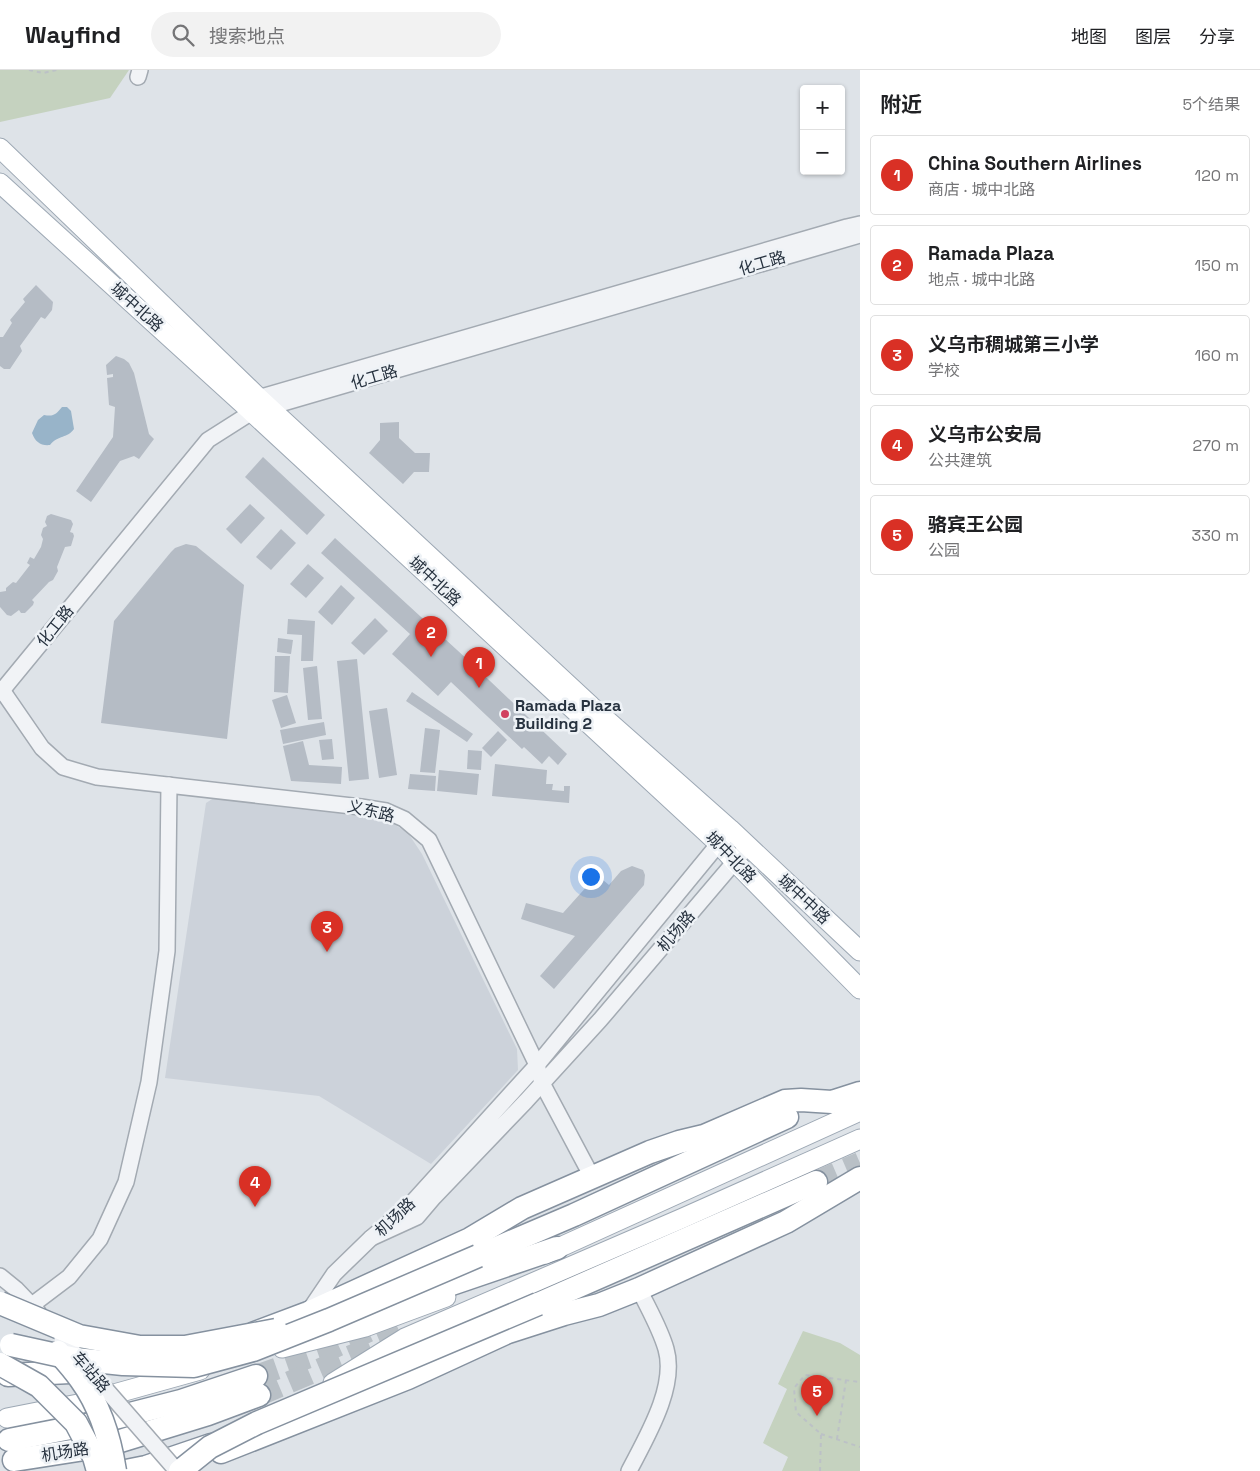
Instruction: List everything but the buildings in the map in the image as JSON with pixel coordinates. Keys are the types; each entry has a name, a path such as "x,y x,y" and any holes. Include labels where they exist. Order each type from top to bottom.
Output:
{"highway":[{"path":"480,1255 554,1207 682,1150 704,1136 785,1101 832,1102 860,1093"},
{"path":"0,1341 75,1359 123,1364 194,1366 253,1350 329,1320 574,1216 786,1117"},
{"path":"0,1375 140,1369 205,1352 308,1313 470,1239 522,1208 592,1177 650,1152 704,1136"},
{"path":"184,1469 230,1447 400,1381 508,1332 599,1305 639,1289 786,1222 860,1178"},
{"path":"538,1304 599,1292 860,1178"},
{"path":"184,1469 210,1447 257,1423 538,1304 816,1182"},
{"path":"218,1347 316,1319 387,1306 557,1248"},
{"path":"0,1303 79,1336 140,1347 185,1347 329,1320"},
{"path":"0,1311 27,1326 58,1352 82,1381 100,1416 107,1435 115,1471"},
{"path":"0,1364 39,1386 76,1423 94,1457 98,1471"},
{"name":"机场路","path":"12,1450 104,1446 208,1414 257,1386"},
{"path":"126,1471 146,1467 246,1433 270,1422"}],"main road":[{"name":"城中北路","path":"0,148 256,405"},
{"name":"城中北路","path":"0,183 256,405 725,836 748,846"},
{"name":"城中北路","path":"725,836 735,862 860,988"},
{"name":"城中中路","path":"748,846 860,951"},
{"path":"7,1418 78,1404 318,1338 365,1327 472,1288 860,1111"},
{"path":"230,1447 405,1338 860,1139"}],"street":[{"name":"化工路","path":"1,692 208,440 256,405 847,226 860,224"},
{"name":"化工路","path":"256,405 860,235"},
{"name":"义东路","path":"1,692 42,748 63,767 97,777 361,807 386,811 404,819 429,840 536,1065 542,1083 592,1177"},
{"path":"32,1305 69,1277 100,1239 126,1182 149,1082 167,951 168,785"},
{"name":"机场路","path":"371,1238 410,1205 536,1065 725,836"},
{"name":"机场路","path":"371,1238 417,1218 434,1197 600,1020 748,846"},
{"path":"308,1313 334,1274 371,1238"},
{"name":"车站路","path":"0,1276 32,1305 184,1469"},
{"path":"629,1471 645,1441 664,1395 668,1371 666,1349 639,1289"}],"path":[{"path":"29,70 43,73 57,70"},
{"path":"860,1382 805,1375 794,1388 796,1412 821,1434 860,1447"},
{"path":"836,1439 846,1380"},
{"path":"820,1471 821,1434"}],"shaded area":[{"path":"217,796 384,818 408,833 422,854 517,1049 518,1070 431,1164 319,1096 165,1078 206,803"}],"green space":[{"path":"0,70 129,70 110,98 0,122"},
{"path":"803,1331 840,1343 860,1355 860,1471 782,1471 788,1457 763,1443 787,1389 778,1384"}],"water":[{"path":"62,407 67,407 71,411 74,429 50,445 39,443 32,433 38,420 44,415 50,416 54,414"}],"tunnel":[{"path":"816,1182 860,1163"},
{"path":"256,1376 324,1352 373,1329"},
{"path":"259,1395 401,1335"}],"place":[{"name":"Ramada Plaza","path":"431,657"},
{"name":"China Southern Airlines","path":"479,688"},
{"name":"Ramada Plaza Building 2","path":"505,714"},
{"name":"义乌市稠城第三小学","path":"327,952"},
{"name":"义乌市公安局","path":"255,1207"},
{"name":"骆宾王公园","path":"817,1416"}]}
